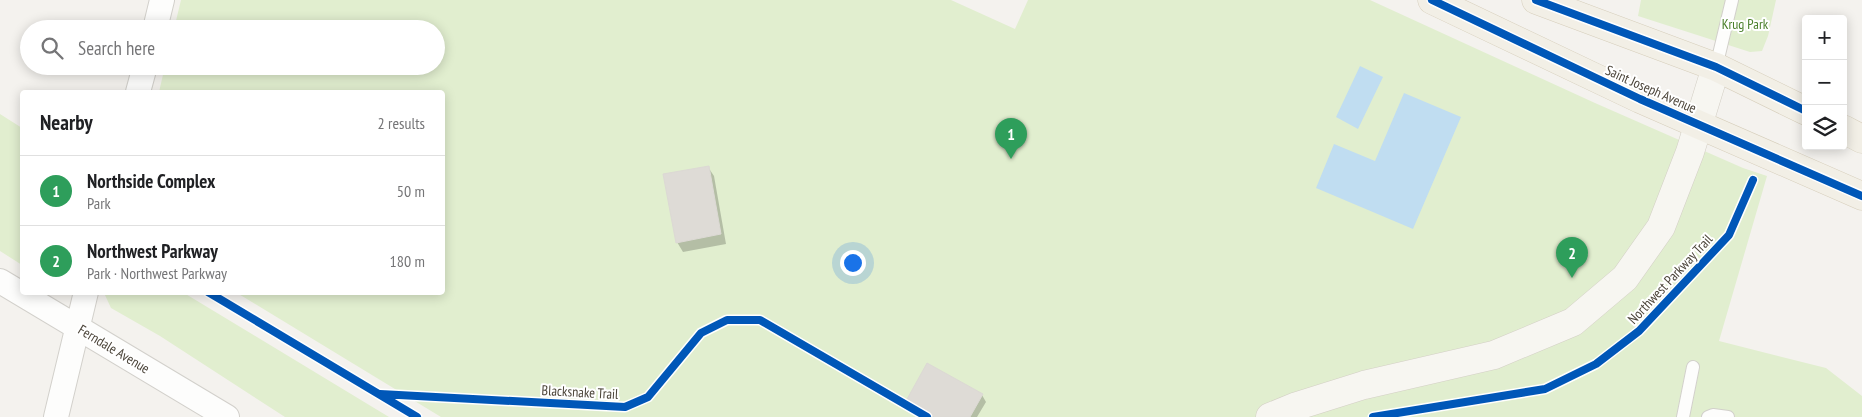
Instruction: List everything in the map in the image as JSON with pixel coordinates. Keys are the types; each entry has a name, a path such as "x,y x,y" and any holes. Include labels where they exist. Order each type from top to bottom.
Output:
{"main road":[{"name":"Saint Joseph Avenue","path":"1432,0 1640,99 1699,123 1862,196"},
{"path":"1536,0 1716,66 1802,109"},
{"path":"1847,131 1862,139"}],"street":[{"path":"157,20 162,0"},
{"path":"1270,417 1297,406 1364,386 1419,371 1494,355 1573,322 1625,278 1661,227 1690,152 1716,66"},
{"path":"139,90 143,75"},
{"name":"Ferndale Avenue","path":"0,281 20,293"},
{"name":"Ferndale Avenue","path":"23,295 227,417"},
{"path":"56,417 85,295"}],"lane":[{"path":"1716,66 1732,0"},
{"path":"1683,417 1693,367"},
{"path":"1708,417 1713,415 1728,417"}],"green space":[{"path":"181,0 951,0 1015,29 1028,0 1370,0 1595,103 1743,168 1767,176 1719,341 1826,368 1862,396 1862,417 441,417 240,295 445,295 445,90 159,90 163,75 445,75 445,20 176,20"},
{"name":"Krug Park","path":"1641,0 1776,0 1768,36 1762,51 1750,52 1638,16"},
{"path":"0,114 20,127 20,264 0,251"},
{"path":"105,295 187,295 389,417 285,417 160,336 111,308"}],"water":[{"path":"1360,66 1383,77 1358,129 1336,117"},
{"path":"1404,93 1461,117 1413,229 1316,188 1334,144 1375,161"}],"building":[{"path":"709,166 721,234 676,243 663,174"},
{"path":"927,363 983,394 970,417 934,417 906,401"}],"cycle path":[{"path":"1432,0 1640,99 1862,196"},
{"path":"1536,0 1716,67 1802,109"},
{"name":"Northwest Parkway Trail","path":"1373,417 1545,389 1596,364 1639,331 1729,235 1753,180"},
{"path":"213,295 417,417"},
{"name":"Blacksnake Trail","path":"380,394 625,407 648,397 701,333 727,320 760,320 927,417"}],"place":[{"name":"Northside Complex","path":"1011,159"},
{"name":"Northwest Parkway","path":"1572,278"}]}
